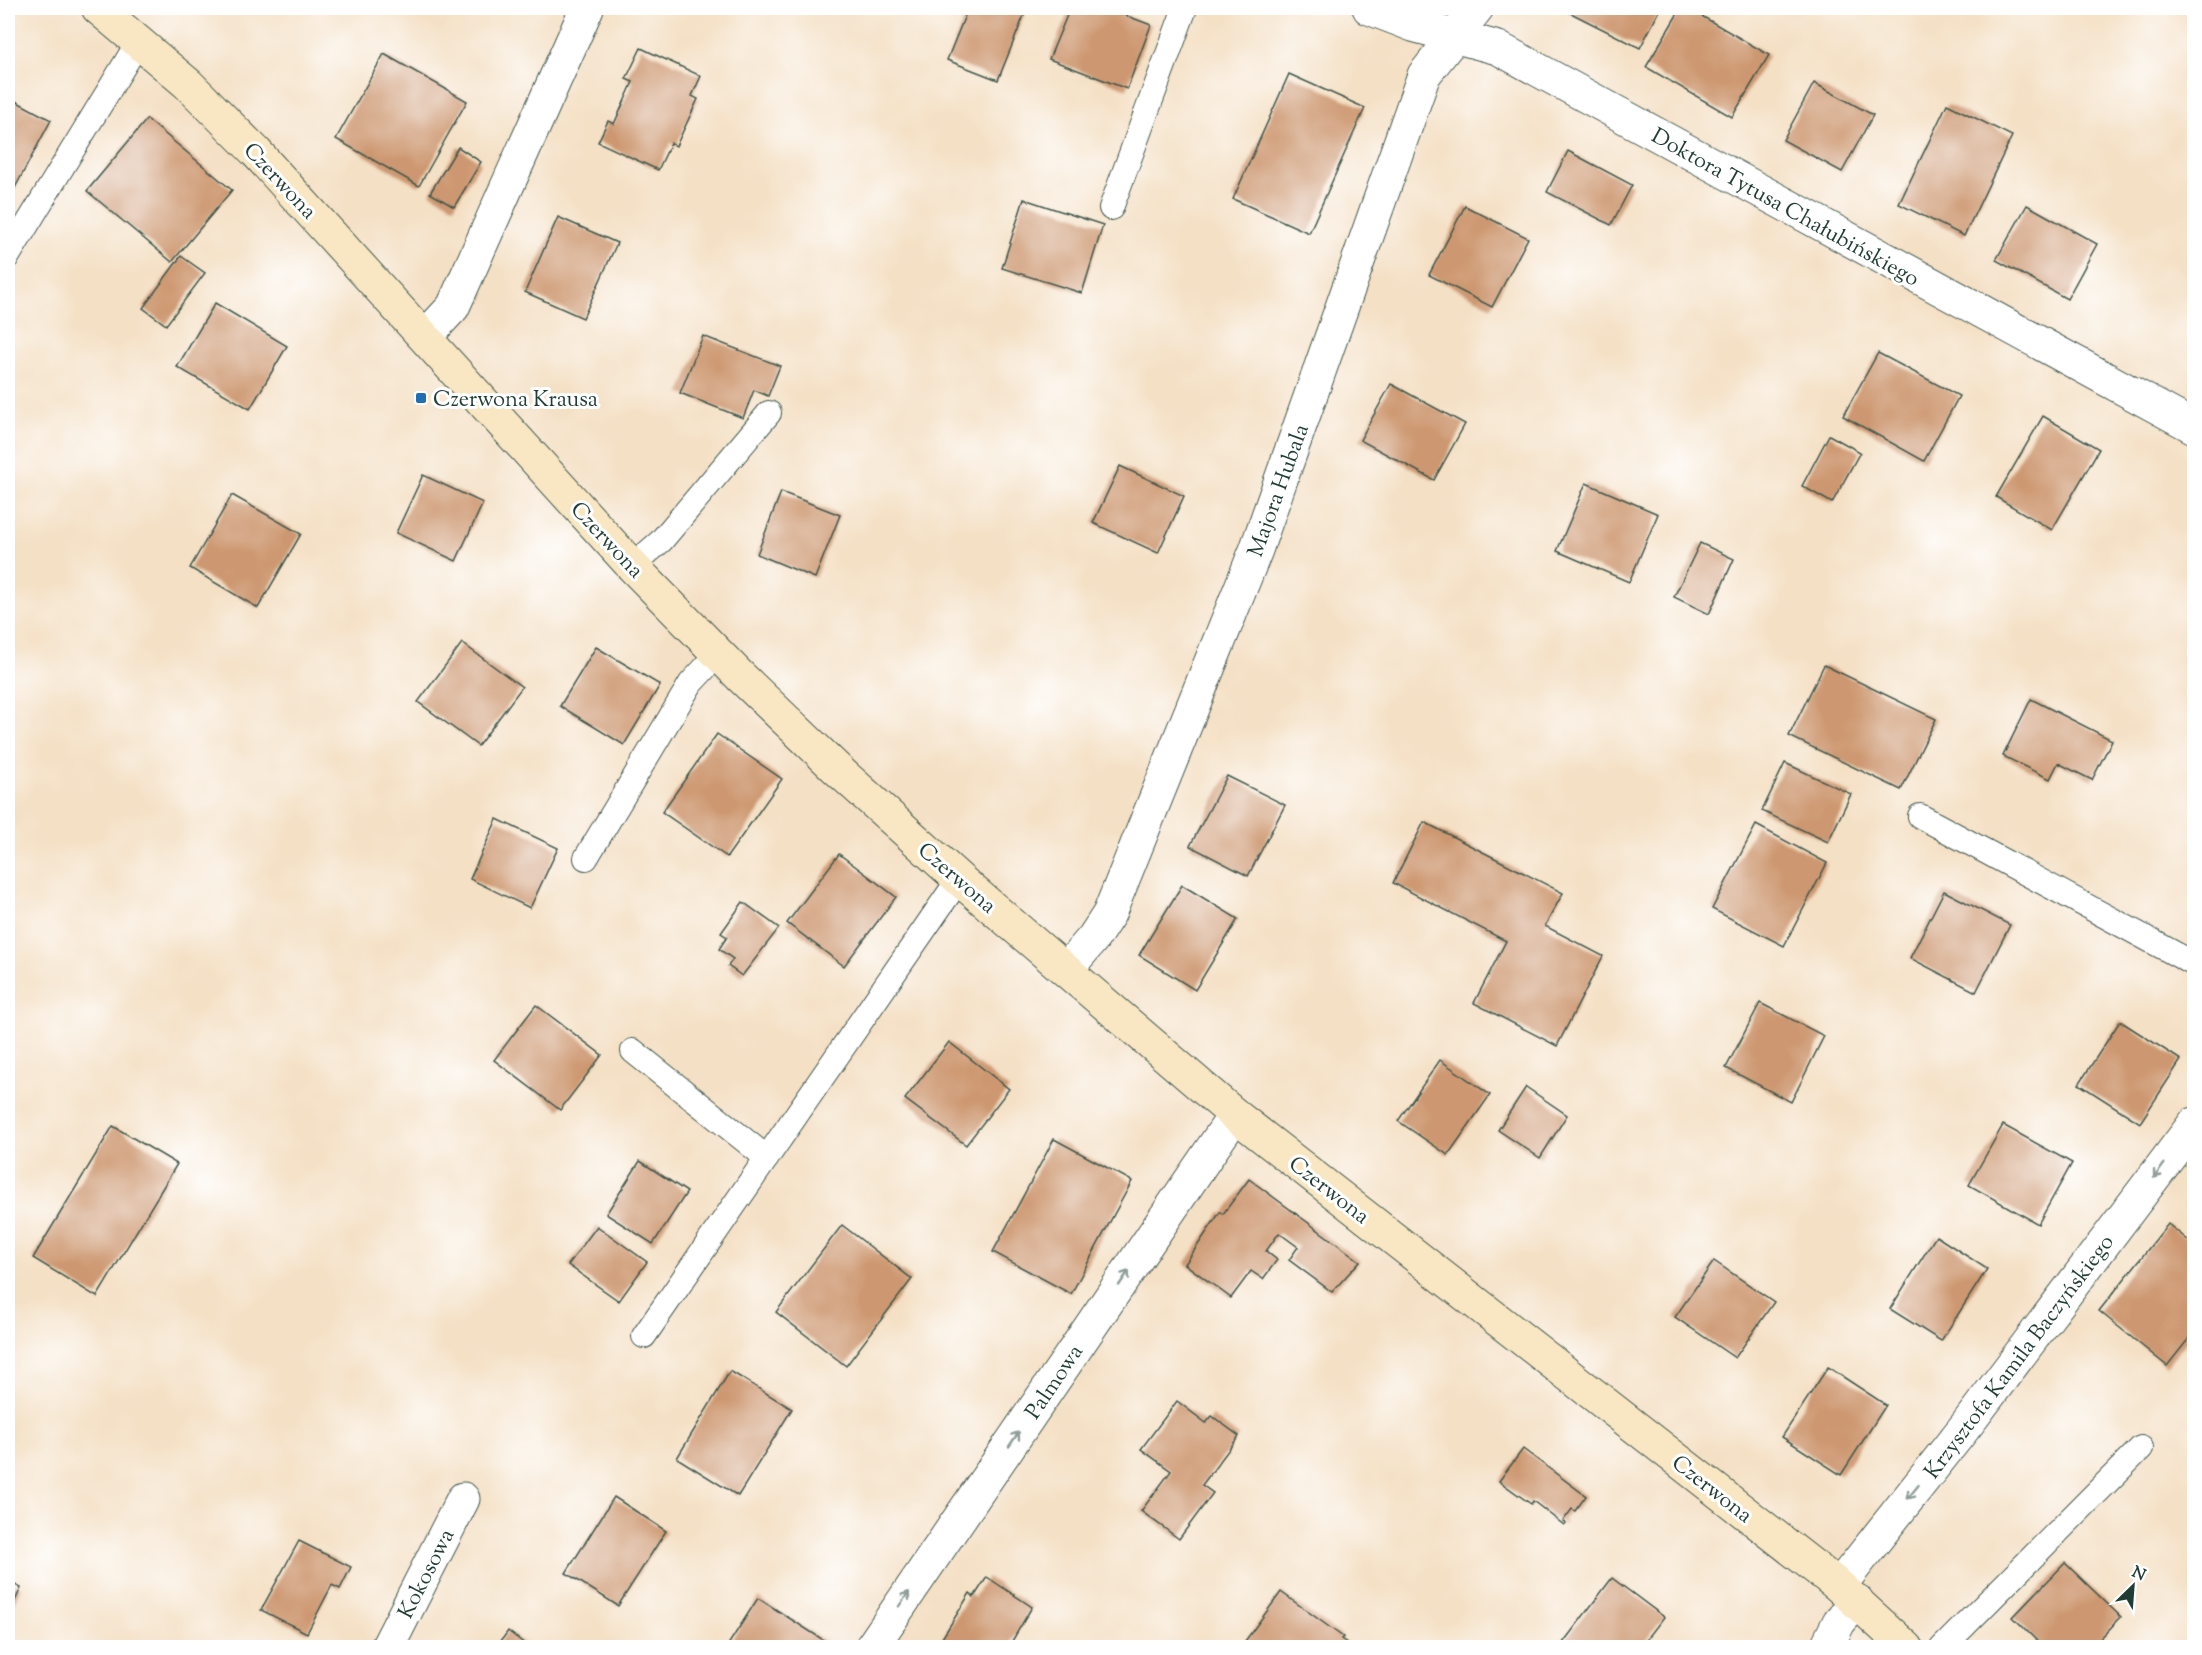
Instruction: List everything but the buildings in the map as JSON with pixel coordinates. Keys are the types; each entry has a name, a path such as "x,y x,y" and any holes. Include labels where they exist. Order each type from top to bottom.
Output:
{"street":[{"name":"Czerwona","path":"99,8 188,84 256,152 632,566 718,654 838,770 959,879 1235,1115 1848,1593 1907,1647"},
{"path":"425,337 453,307 587,8"},
{"name":"Doktora Tytusa Chałubińskiego","path":"1369,8 1413,25 1498,48 2194,427"},
{"name":"Majora Hubala","path":"1066,970 1094,937 1109,914 1256,550 1424,75 1477,8"},
{"name":"Palmowa","path":"871,1647 1235,1115"},
{"name":"Krzysztofa Kamila Baczyńskiego","path":"1826,1647 1839,1622 1848,1593 1968,1423 2194,1124"},
{"name":"Kokosowa","path":"387,1647 463,1499"}],"lane":[{"path":"1111,208 1185,8"},
{"path":"8,256 139,41"},
{"path":"632,566 661,541 769,413"},
{"path":"586,858 691,683 718,654"},
{"path":"1920,816 2194,964"},
{"path":"644,1336 959,879"},
{"path":"633,1051 767,1158"},
{"path":"1942,1647 2141,1448"}],"place":[{"name":"Czerwona Krausa","path":"421,398"}]}
